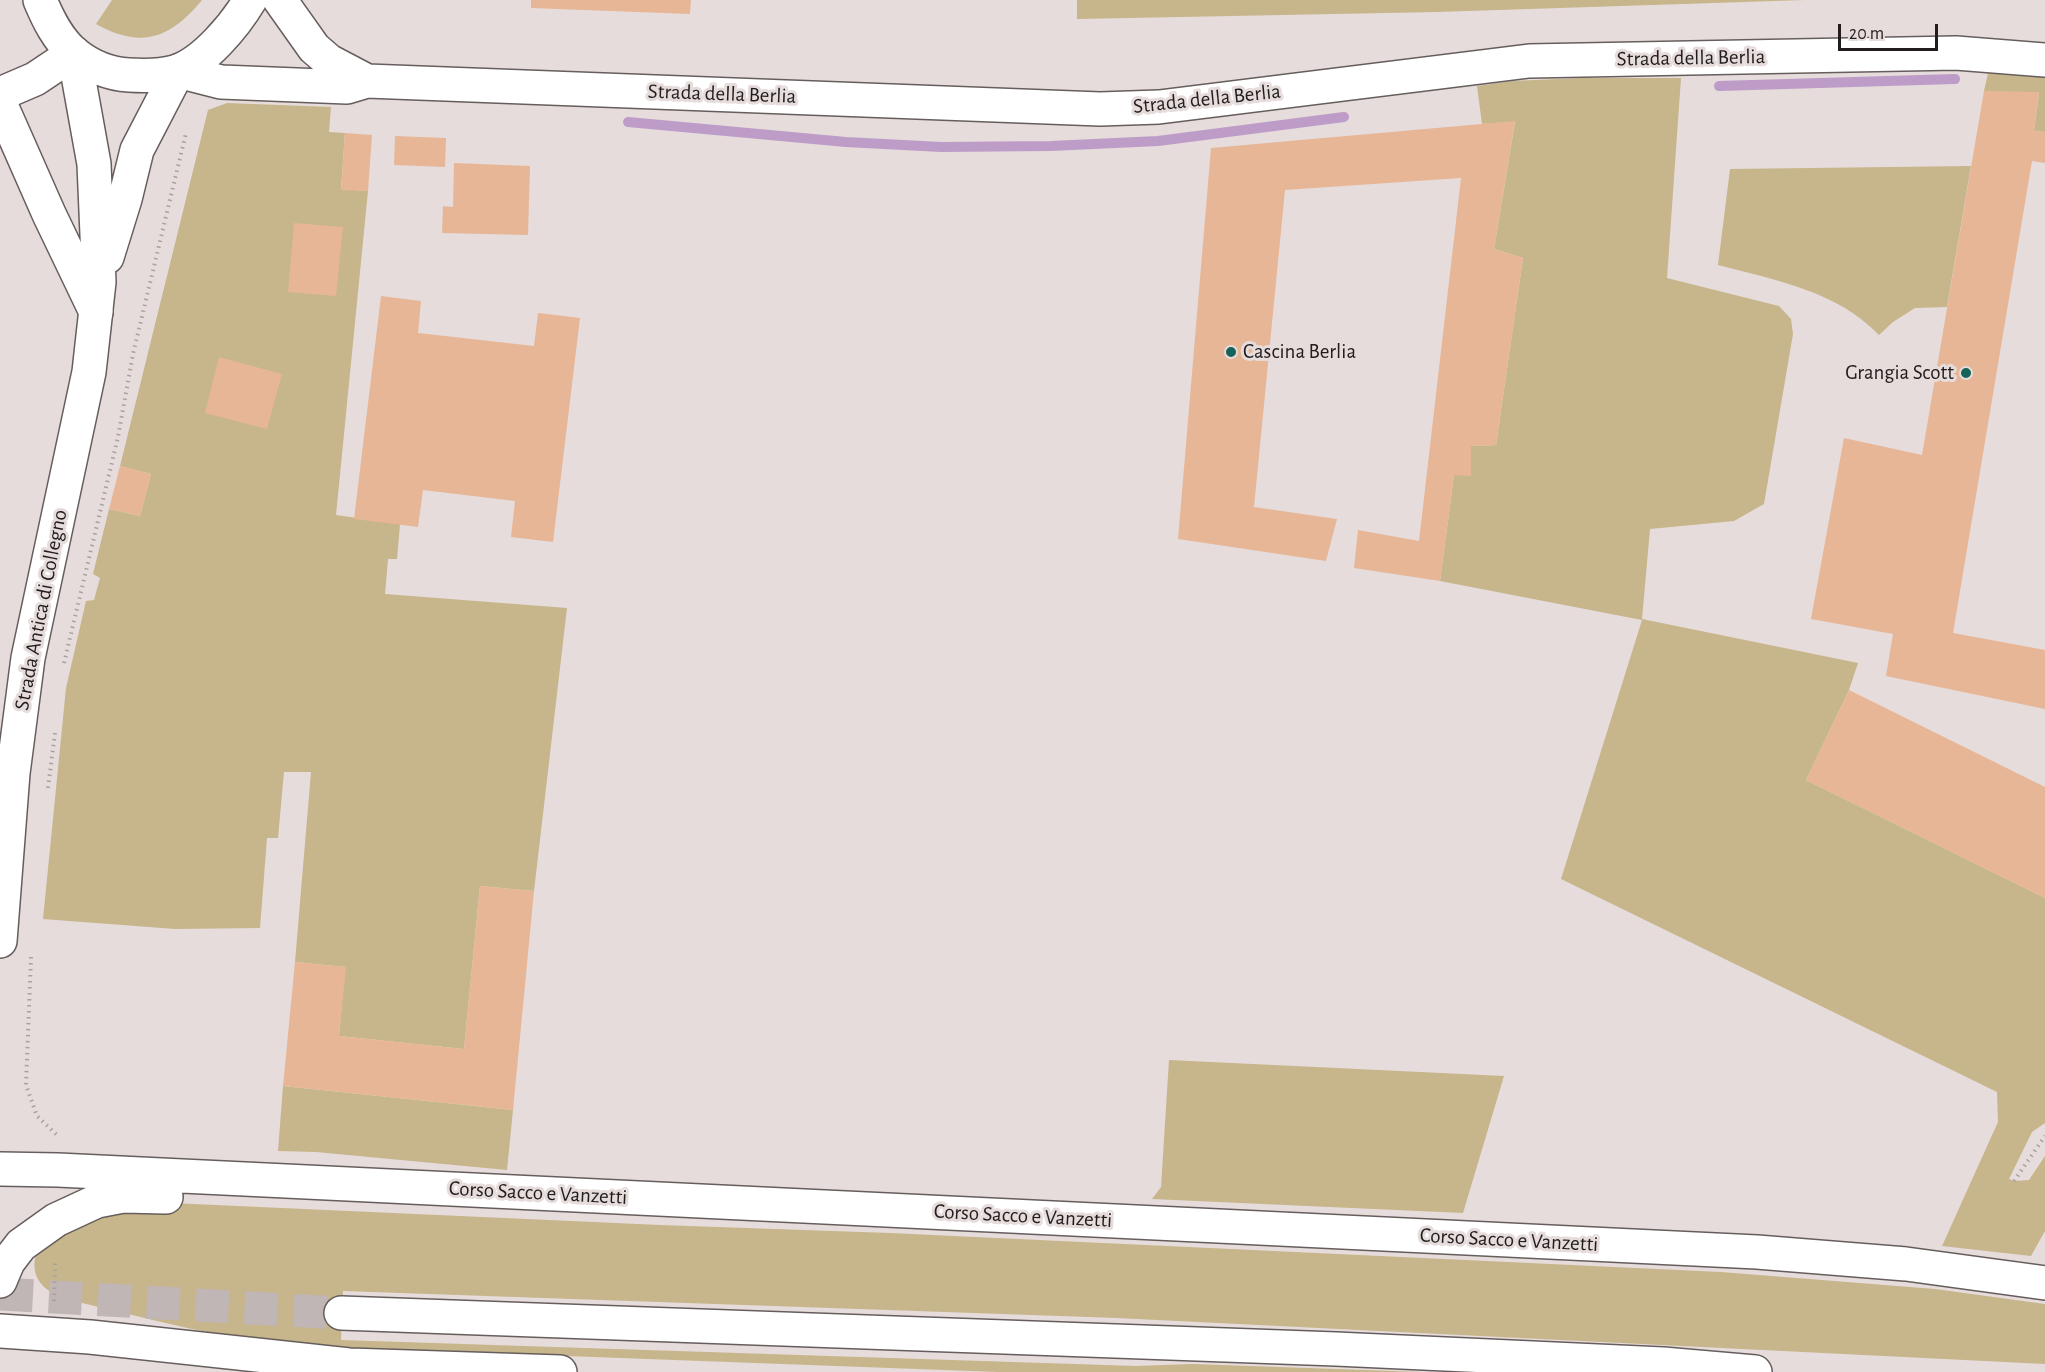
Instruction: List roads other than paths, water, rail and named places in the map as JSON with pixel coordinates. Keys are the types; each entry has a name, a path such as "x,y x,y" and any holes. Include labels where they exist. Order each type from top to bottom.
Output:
{"main road":[{"path":"40,0 59,36 74,53 96,67 121,74 145,76 178,71 201,58 227,31 250,0"},
{"name":"Strada della Berlia","path":"280,0 314,48 329,61 367,81"},
{"path":"0,94 35,79 74,53"},
{"name":"Strada Antica di Collegno","path":"74,53 94,164 98,297"},
{"name":"Strada della Berlia","path":"178,71 221,82 347,87 367,81 1100,109 1158,106 1529,61 1935,53 2045,60"},
{"name":"Strada Antica di Collegno","path":"0,941 13,773 28,658 89,372 98,297 137,150 178,71"},
{"path":"0,103 49,214 98,297"},
{"name":"Corso Sacco e Vanzetti","path":"0,1169 250,1179 1757,1252 1906,1264 2045,1283"},
{"path":"0,1281 8,1262 21,1245 56,1220 97,1201 123,1196 178,1197 250,1179"},
{"path":"341,1313 1348,1349 1663,1364 1755,1372"},
{"path":"0,1331 90,1337 349,1365 560,1372"}],"waterway":[{"path":"1719,86 1955,79"},
{"path":"628,122 846,142 941,147 1051,146 1158,141 1344,117"}],"tunnel":[{"path":"0,1294 341,1313"}],"place":[{"name":"Cascina Berlia","path":"1231,352"},
{"name":"Grangia Scott","path":"1966,373"}]}
